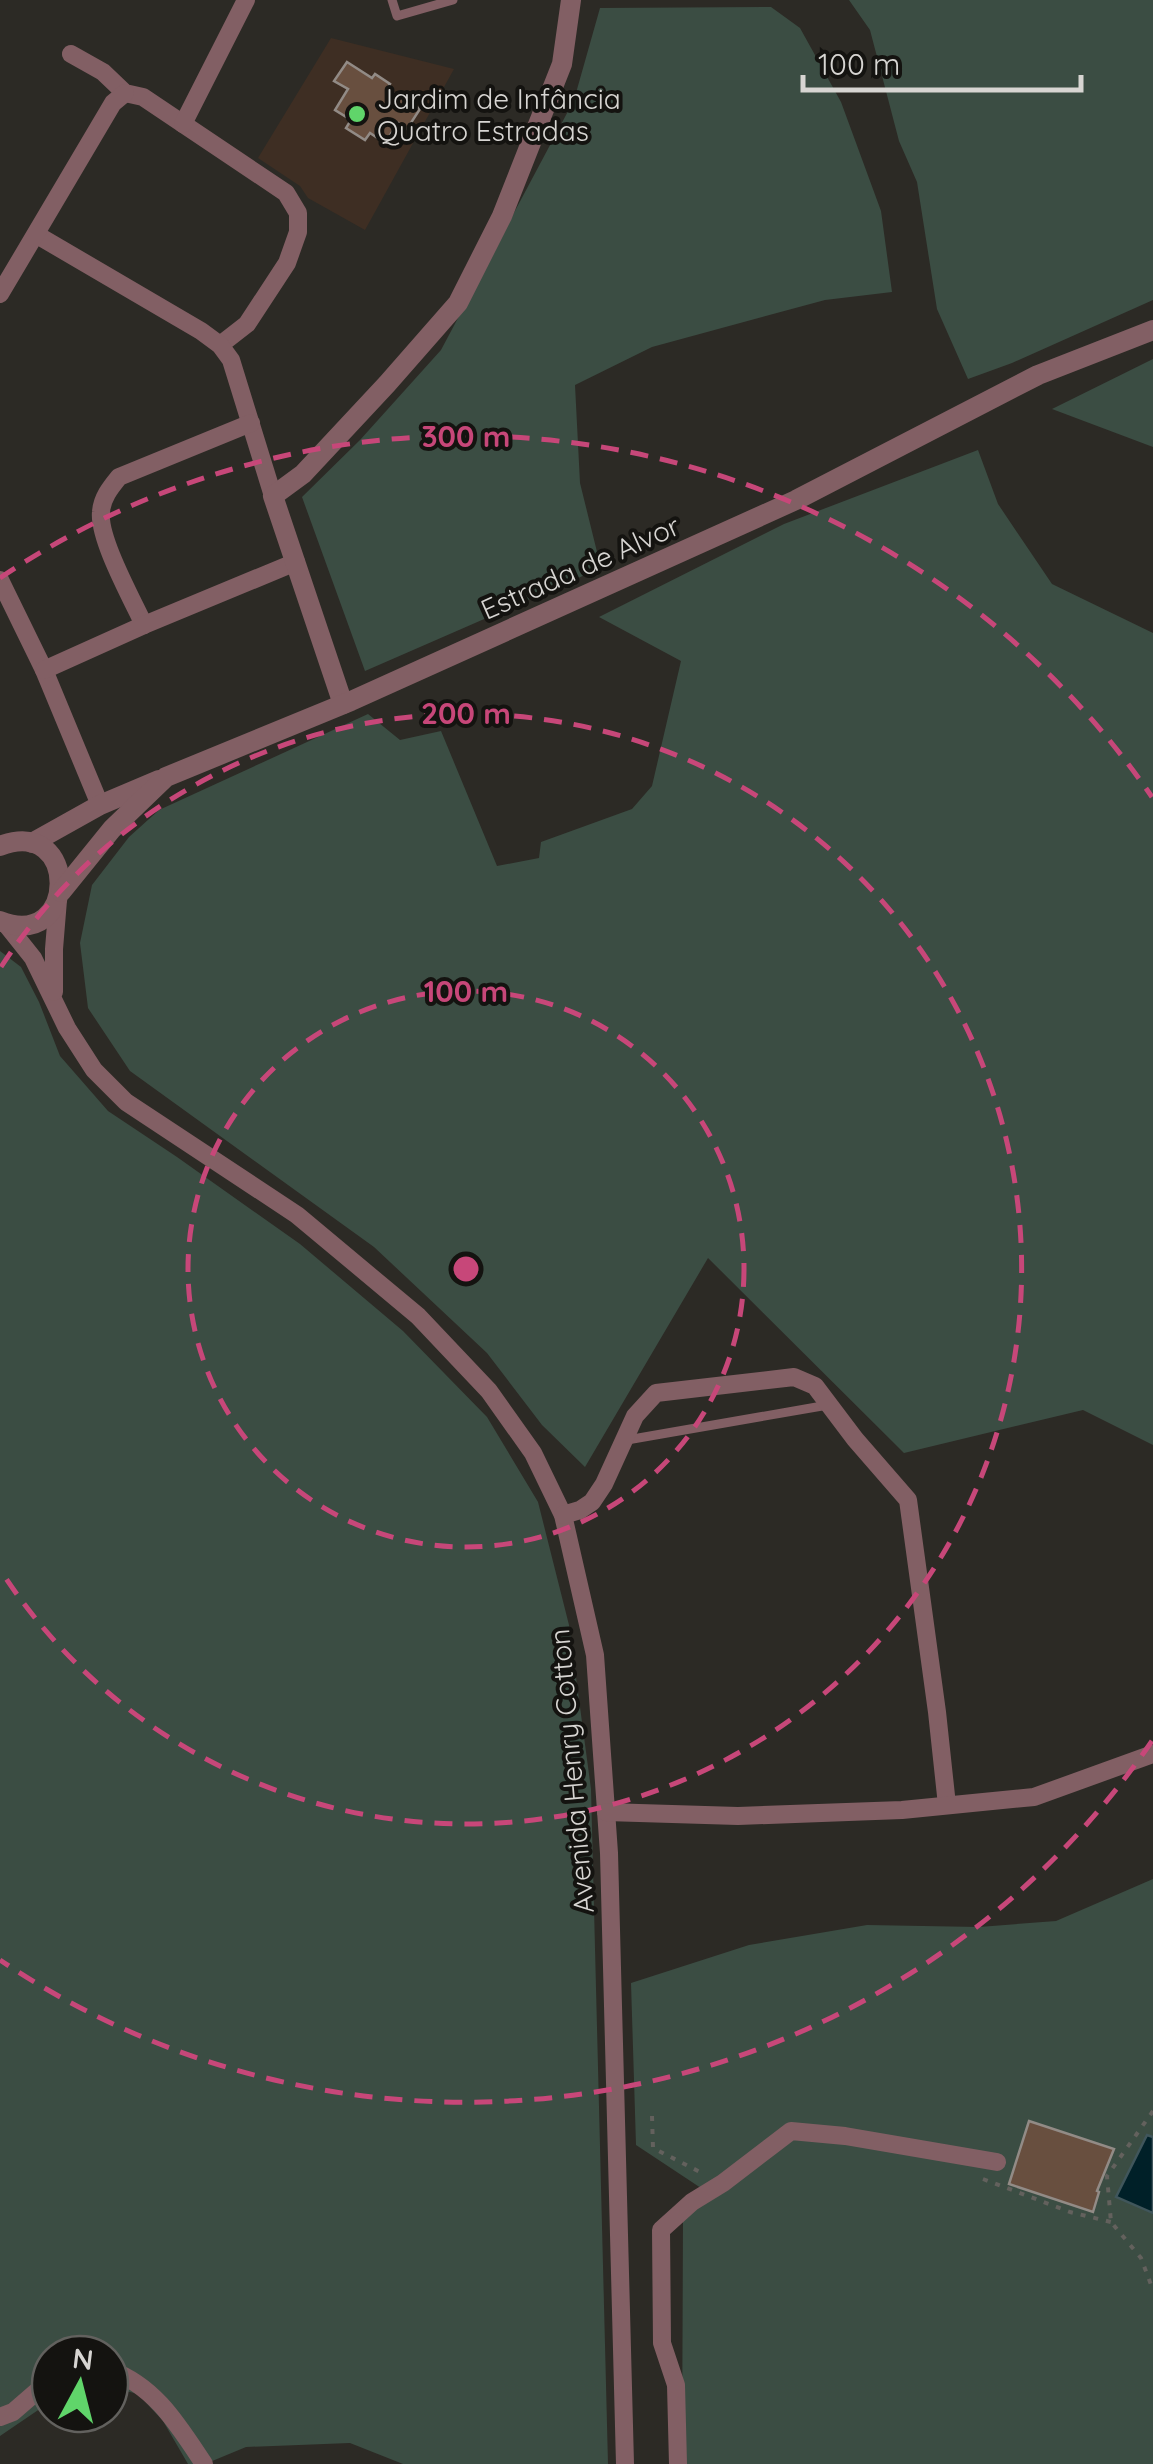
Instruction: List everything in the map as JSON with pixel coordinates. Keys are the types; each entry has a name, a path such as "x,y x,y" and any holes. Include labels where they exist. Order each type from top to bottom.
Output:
{"street":[{"path":"183,124 246,0"},
{"path":"273,496 303,474 458,303 502,216 562,64 572,0"},
{"path":"71,54 286,192 298,213 298,232 287,263 246,324 220,345"},
{"path":"0,294 113,104 125,92"},
{"path":"36,235 201,332 220,345 232,360 273,496 344,704"},
{"name":"Estrada de Alvor","path":"3,922 24,925 41,920 86,858 166,777 344,704 796,500 1038,375 1153,330"},
{"path":"144,624 103,532 100,514 106,494 119,477 251,423"},
{"path":"44,670 296,562"},
{"path":"0,580 44,670 100,805"},
{"path":"0,846 27,842 133,789 166,777"},
{"path":"0,832 40,846 53,858 60,874 54,998"},
{"name":"Avenida Henry Cotton","path":"3,922 33,958 67,1028 94,1070 126,1102 297,1214 418,1316 489,1390 533,1453 563,1515 595,1655 609,1853 625,2464"},
{"path":"563,1515 592,1502 636,1416 656,1393 794,1378 815,1386 908,1500 947,1805"},
{"path":"606,1812 738,1816 902,1810 1034,1797 1153,1754"},
{"path":"678,2464 676,2385 662,2343 661,2230 692,2202 791,2130 997,2162"},
{"path":"130,2378 159,2400 204,2464"},
{"path":"0,2417 30,2397"}],"lane":[{"path":"392,0 397,16 453,0"},
{"path":"624,1440 828,1404"}],"path":[{"path":"1153,2110 1107,2176 1111,2222 1141,2258 1153,2290"},
{"path":"652,2116 653,2148 723,2183"},
{"path":"980,2178 1070,2212 1111,2222"}],"shaded area":[{"name":"Jardim de Infância Quatro Estradas","path":"331,38 454,69 365,230 308,198 300,186 258,158"}],"green space":[{"path":"849,0 1153,0 1153,300 968,379 937,309 917,182 899,141 870,30"},
{"path":"771,7 800,28 841,102 881,211 892,292 825,300 652,347 575,385 580,483 601,568 365,671 302,497 441,350 574,100 600,8"},
{"path":"1153,359 1153,447 1052,409"},
{"path":"978,450 998,504 1052,584 1153,633 1153,1445 1083,1410 904,1453 708,1258 585,1467 542,1425 487,1353 374,1247 130,1071 88,1008 80,943 92,885 129,837 159,810 368,714 400,740 441,731 497,866 539,858 541,842 632,809 652,786 681,661 599,617 784,524"},
{"path":"0,951 21,967 60,1056 108,1111 300,1244 403,1331 487,1417 538,1502 569,1625 591,1789 608,2464 403,2464 350,2443 246,2447 205,2464 188,2464 163,2421 138,2394 130,2392 130,2334 30,2334 30,2416 0,2436"},
{"path":"1153,1879 1153,2464 682,2464 683,2219 710,2194 636,2145 631,1983 749,1945 867,1925 979,1927 1056,1921"}],"water":[{"path":"1147,2135 1153,2137 1153,2213 1116,2197"}],"building":[{"path":"347,62 372,78 375,74 390,84 387,89 420,109 407,129 398,123 385,143 370,133 365,140 346,128 351,120 335,110 348,89 334,81"},
{"path":"1029,2121 1114,2149 1093,2212 1009,2184"}],"place":[{"name":"Jardim de Infância Quatro Estradas","path":"357,114"}]}
